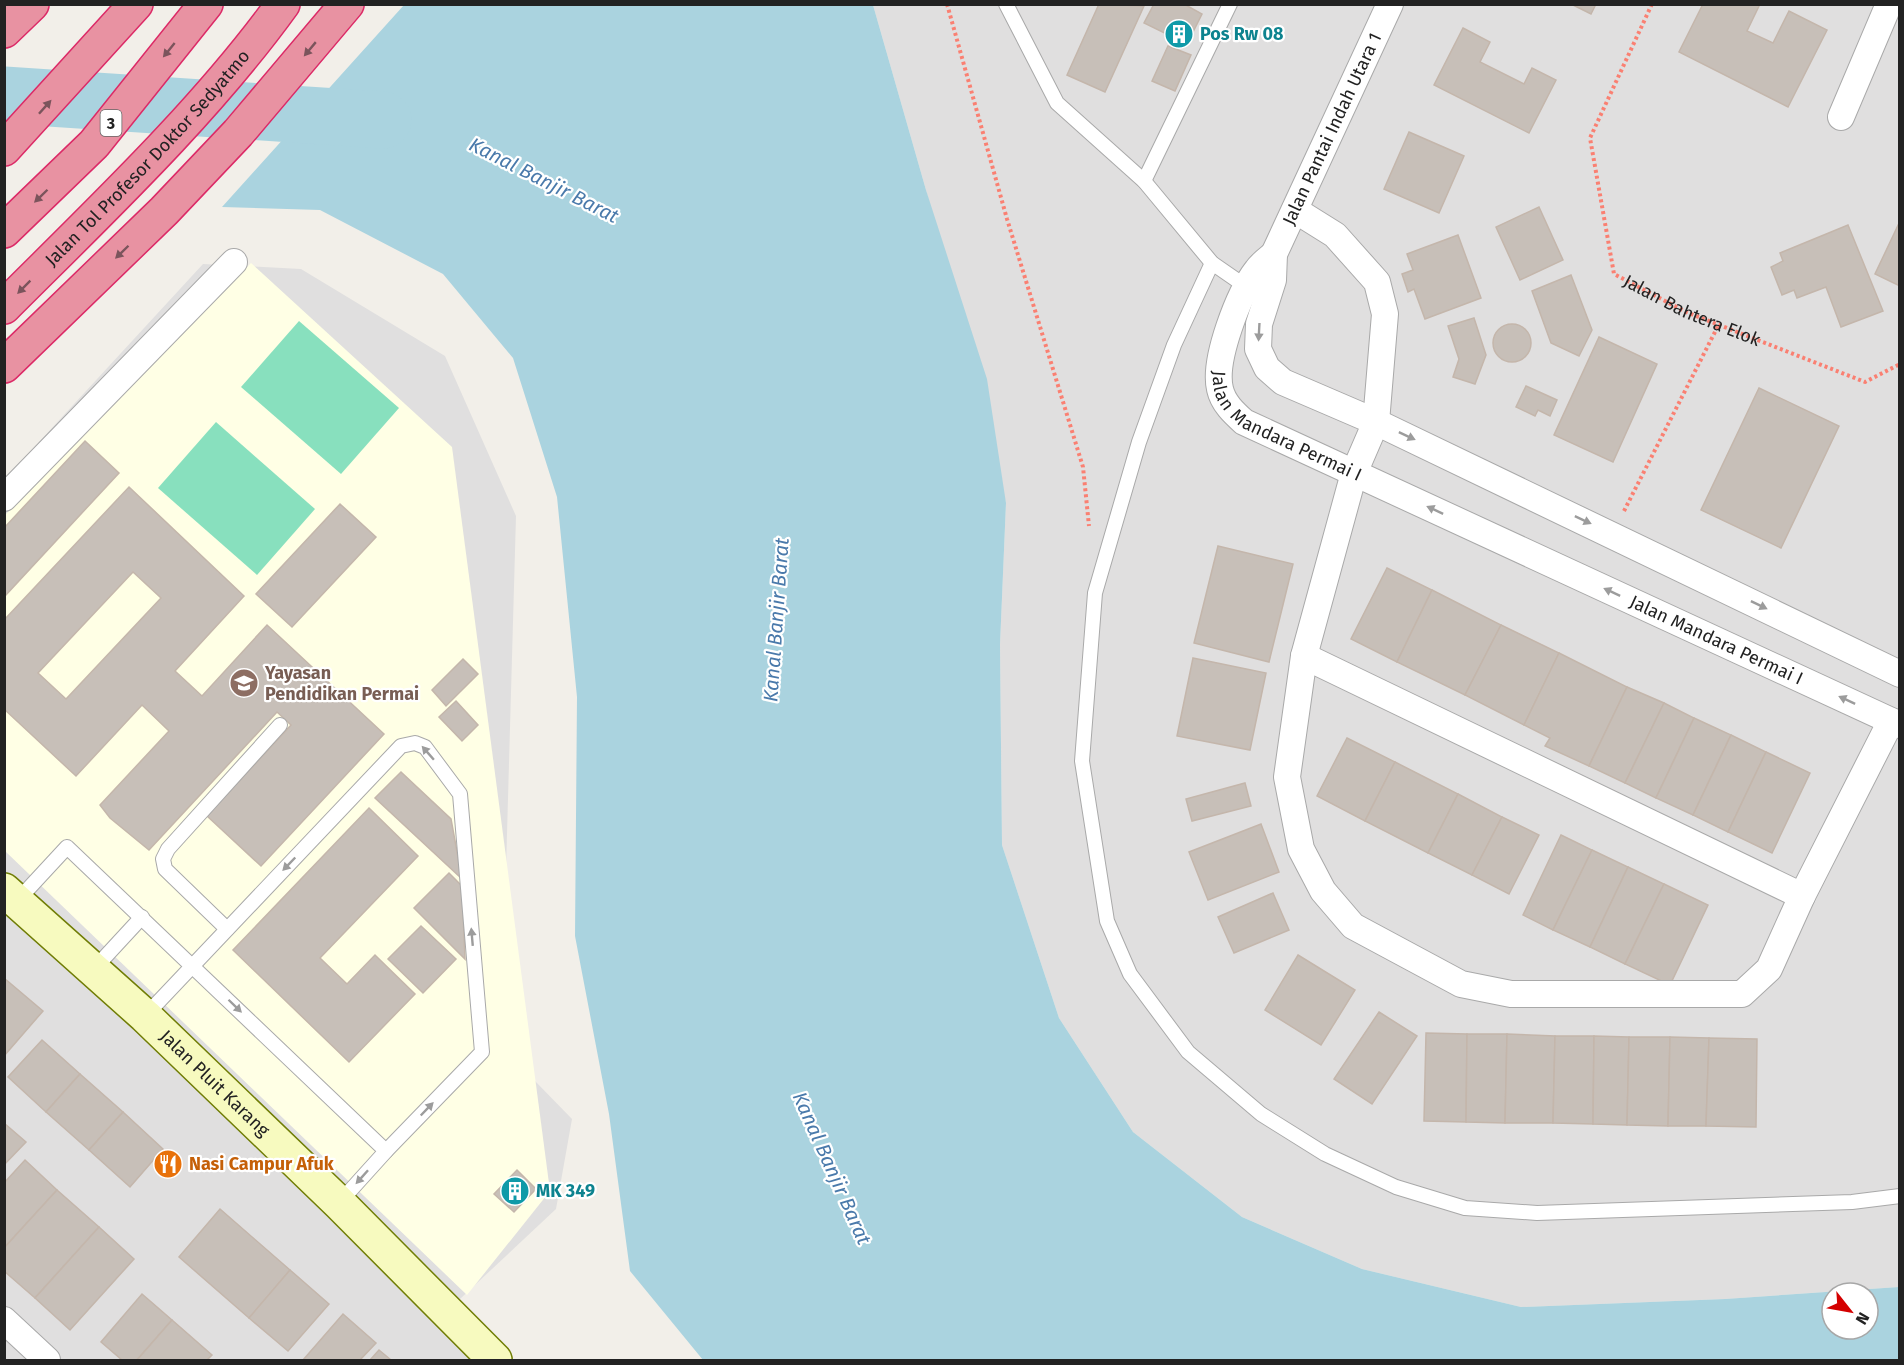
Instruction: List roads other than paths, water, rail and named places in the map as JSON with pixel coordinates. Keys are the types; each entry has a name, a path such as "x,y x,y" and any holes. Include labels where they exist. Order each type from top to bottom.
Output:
{"highway":[{"path":"4,31 32,4"},
{"path":"4,149 136,4"},
{"name":"3","path":"4,231 94,144 206,4"},
{"name":"Jalan Tol Profesor Doktor Sedyatmo","path":"4,307 95,216 257,41 283,4"},
{"path":"4,366 164,211 238,133 347,4"}],"street":[{"name":"Jalan Pantai Indah Utara 1","path":"1274,254 1390,4"},
{"path":"1841,117 1889,4"},
{"path":"1295,210 1335,235 1377,282 1385,314 1376,422 1354,473 1304,656 1287,777 1301,849 1323,891 1353,926 1461,984 1511,994 1742,994 1770,969 1802,896 1895,723"},
{"name":"Jalan Mandara Permai I","path":"1274,254 1273,280 1257,293 1230,325 1220,358 1220,390 1229,408 1244,422 1895,723"},
{"path":"4,498 234,262"},
{"name":"Jalan Mandara Permai I","path":"1257,293 1258,349 1267,368 1283,382 1376,422 1612,533 1899,674"},
{"path":"1304,656 1802,896"},
{"name":"Jalan Pluit Karang","path":"10,896 145,1016 339,1203 495,1360"},
{"path":"7,1327 47,1360"}],"lane":[{"path":"1006,4 1057,103 1144,181 1212,263 1257,293"},
{"path":"1144,181 1230,4"},
{"path":"1212,263 1174,345 1139,442 1095,593 1082,761 1107,921 1136,982 1188,1052 1261,1114 1325,1154 1396,1186 1465,1208 1537,1213 1852,1202 1899,1196"},
{"path":"227,929 165,869 163,859 168,849 280,725"},
{"path":"145,1016 401,746 415,743 425,747 460,794 482,1052 386,1150 339,1203"},
{"path":"10,896 67,847 386,1150"},
{"path":"93,970 142,917"}],"water":[{"path":"404,5 873,5 926,190 987,379 1006,503 1000,645 1002,845 1059,1018 1133,1132 1242,1217 1362,1269 1521,1307 1725,1299 1820,1292 1820,1341 1880,1341 1880,1288 1899,1287 1899,1360 703,1360 630,1271 609,1114 575,936 577,697 557,497 513,358 443,274 320,210 222,207"}],"waterway":[{"name":"Kanal Banjir Barat","path":"4,95 383,120"}],"place":[{"name":"Pos Rw 08","path":"1179,34"},
{"name":"Yayasan Pendidikan Permai","path":"244,683"},
{"name":"Nasi Campur Afuk","path":"168,1164"},
{"name":"MK 349","path":"515,1191"}]}
